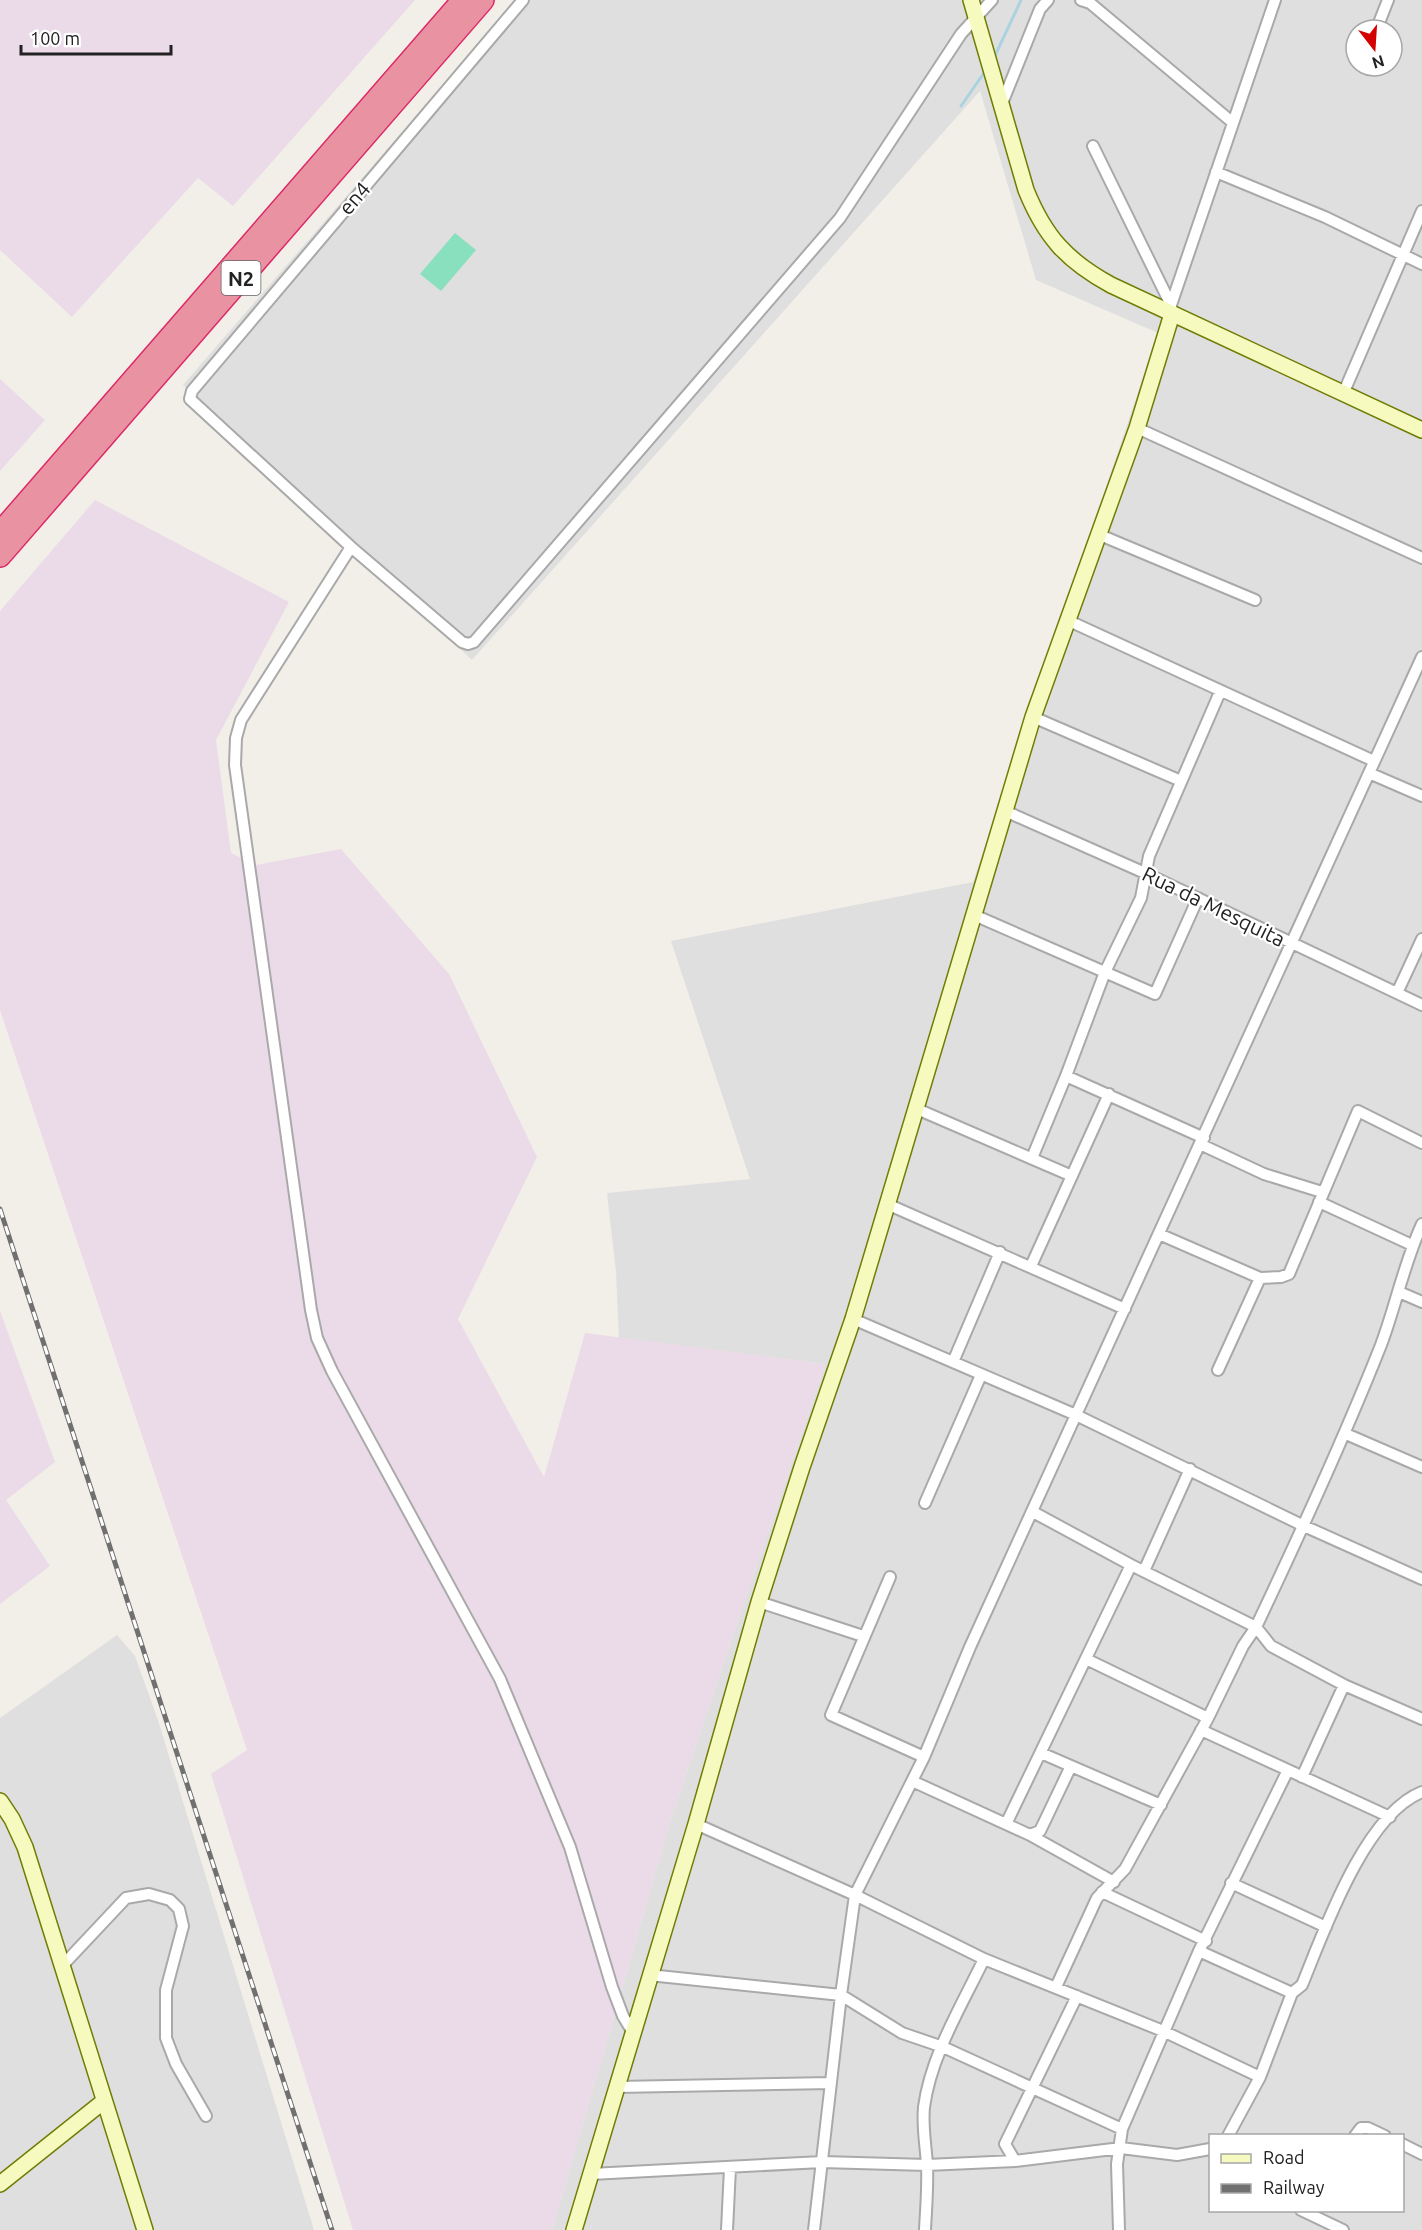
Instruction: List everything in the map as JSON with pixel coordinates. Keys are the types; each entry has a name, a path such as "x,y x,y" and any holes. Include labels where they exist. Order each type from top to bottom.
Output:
{"highway":[{"name":"N2","path":"0,533 463,0"},
{"name":"N2","path":"0,556 483,0"}],"street":[{"name":"en4","path":"351,547 190,399 192,391 278,286 523,0"},
{"path":"971,0 1029,199 1053,242 1079,265 1097,277 1171,309 1343,394 1422,430"},
{"path":"632,2031 620,2009 570,1847 500,1679 332,1371 317,1338 311,1310 235,765 236,738 241,720 351,547 462,642 468,644 474,642 840,218 954,44 992,0"},
{"path":"1081,0 1090,3 1232,122"},
{"path":"573,2230 696,1824 759,1602 802,1467 854,1319 1033,717 1137,428 1171,309 1232,122 1275,0"},
{"path":"1381,18 1388,0"},
{"path":"1001,106 1044,3"},
{"path":"1093,146 1171,309"},
{"path":"1216,172 1325,217 1422,264"},
{"path":"1343,394 1422,211"},
{"path":"1137,428 1422,558"},
{"path":"1100,535 1255,600"},
{"path":"1067,621 1374,762"},
{"path":"814,2230 855,1895 924,1757 970,1647 1203,1142 1422,657"},
{"path":"1032,1158 1105,972 1141,898 1149,856 1220,692"},
{"path":"1033,717 1181,781"},
{"path":"1369,773 1422,796"},
{"name":"Rua da Mesquita","path":"1005,811 1145,873 1422,1005"},
{"path":"974,915 1155,994 1198,898"},
{"path":"1396,993 1422,939"},
{"path":"1066,1076 1109,1094 1264,1174 1320,1197 1412,1245"},
{"path":"1031,1266 1109,1094"},
{"path":"917,1109 1072,1176"},
{"path":"1159,1234 1260,1278 1281,1277 1289,1274 1358,1111 1422,1143"},
{"path":"887,1204 1125,1309"},
{"path":"1056,1987 1102,1892 1125,1869 1208,1718 1243,1646 1256,1627 1346,1434 1389,1324 1412,1245 1422,1224"},
{"path":"953,1362 1000,1252"},
{"path":"1218,1370 1260,1278"},
{"path":"1399,1292 1422,1302"},
{"path":"854,1319 1076,1415 1304,1526 1422,1579"},
{"path":"925,1503 981,1375"},
{"path":"1346,1434 1422,1467"},
{"path":"1144,1571 1190,1469"},
{"path":"1033,1512 1131,1565 1256,1627 1271,1646 1344,1685 1422,1719"},
{"path":"1006,1824 1131,1565"},
{"path":"891,1577 863,1636 831,1715 924,1757"},
{"path":"759,1602 863,1636"},
{"path":"1086,1659 1208,1718"},
{"path":"1302,1777 1344,1685"},
{"path":"1201,1730 1389,1817"},
{"path":"1041,1753 1161,1805"},
{"path":"1030,1835 1040,1830 1045,1823 1071,1767"},
{"path":"1119,2230 1117,2164 1122,2129 1163,2031 1231,1882 1288,1770"},
{"path":"912,1781 1030,1835 1114,1882"},
{"path":"1229,2134 1260,2077 1292,1993 1302,1985 1326,1927 1367,1843 1407,1798 1422,1792"},
{"path":"0,1801 6,1820 25,1847 145,2230"},
{"path":"696,1824 855,1895 984,1959 1163,2031 1260,2077"},
{"path":"1231,1882 1326,1927"},
{"path":"1102,1892 1206,1941"},
{"path":"62,1966 126,1898 149,1894 170,1900 179,1909 183,1926 166,1990 166,2038 176,2064 206,2116"},
{"path":"1199,1952 1292,1993"},
{"path":"925,2230 927,2165 923,2133 924,2107 931,2077 943,2047 984,1959"},
{"path":"649,1975 841,1995 902,2033 943,2047 1122,2129"},
{"path":"1015,2161 1005,2144 1077,1996"},
{"path":"617,2087 831,2083"},
{"path":"0,2184 104,2101"},
{"path":"1356,2134 1361,2128 1368,2128 1381,2134"},
{"path":"1404,2145 1422,2154"},
{"path":"591,2174 822,2162 927,2165 1015,2161 1121,2148 1177,2155 1209,2149"},
{"path":"727,2230 730,2168"},
{"path":"1317,2214 1343,2230"}],"shaded area":[{"path":"0,0 415,0 233,206 198,178 72,317 0,250"},
{"path":"516,0 1422,0 1422,2230 552,2230 672,1815 825,1364 619,1338 616,1272 607,1193 750,1179 671,941 973,882 1158,333 1036,280 980,91 472,660 183,385"},
{"path":"0,379 45,420 0,471"},
{"path":"95,500 289,602 216,740 231,853 256,865 341,849 449,974 537,1157 458,1319 544,1477 585,1333 825,1364 672,1815 552,2230 353,2230 211,1774 247,1750 0,1010 0,611"},
{"path":"0,1311 55,1462 6,1500 50,1566 0,1604"},
{"path":"117,1635 135,1656 158,1720 314,2230 0,2230 0,1718"}],"green space":[{"path":"455,233 476,250 441,291 420,274"}],"waterway":[{"path":"993,60 1021,0"},
{"path":"961,106 986,70"}],"railway":[{"path":"0,1209 332,2230"}]}
